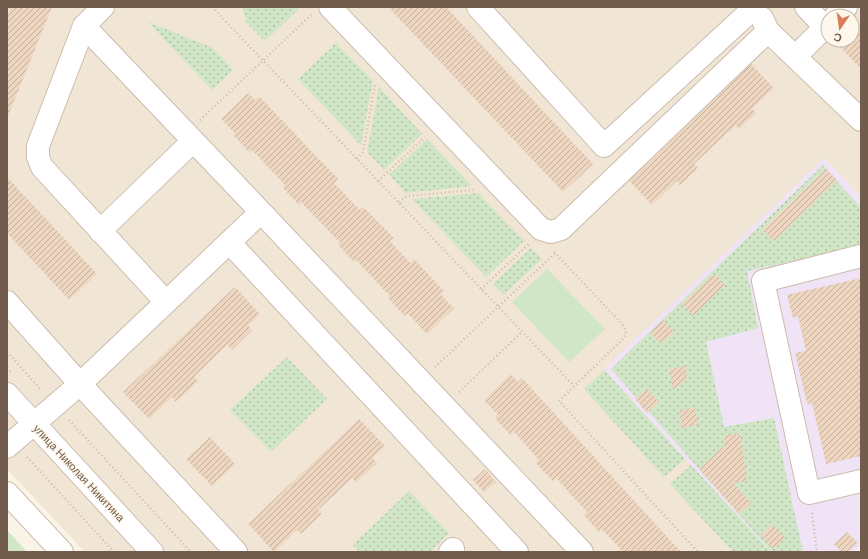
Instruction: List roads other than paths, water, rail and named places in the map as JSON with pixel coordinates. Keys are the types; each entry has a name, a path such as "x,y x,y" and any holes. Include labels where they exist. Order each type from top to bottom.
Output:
{"street":[{"path":"103,7 84,26 38,146 38,157 42,167 166,302"},
{"path":"478,7 604,146 756,7 768,31 861,120"},
{"path":"806,7 820,16"},
{"path":"321,10 541,229 551,232 561,229 768,31"},
{"path":"84,26 582,552"},
{"path":"795,57 820,32"},
{"path":"100,231 190,137"},
{"path":"10,444 80,384 260,212"},
{"path":"228,242 517,552"},
{"path":"861,256 763,281 810,493 861,481"},
{"path":"7,302 80,384 236,552"},
{"name":"улица Николая Никитина","path":"7,394 152,552"},
{"path":"7,493 62,552"}]}
